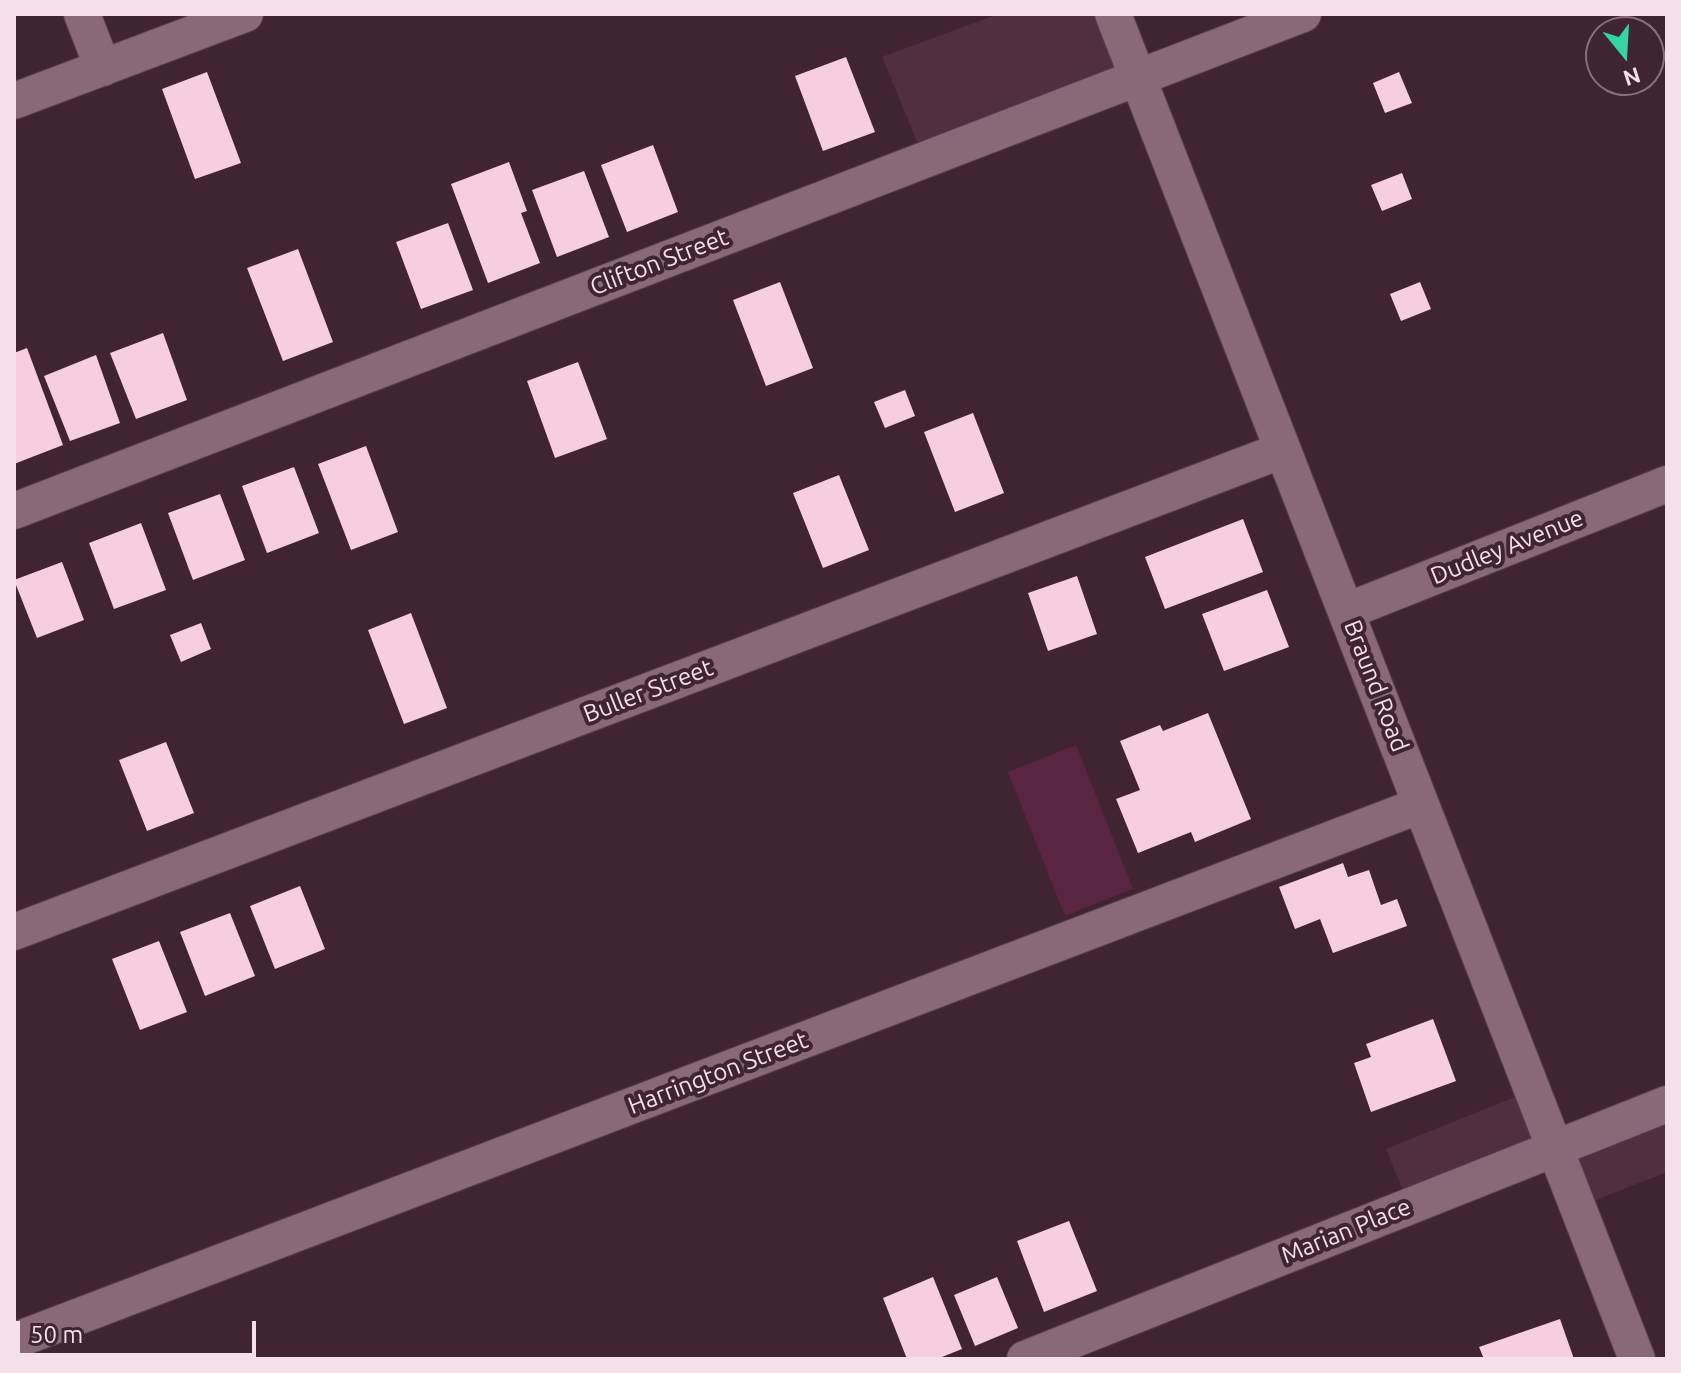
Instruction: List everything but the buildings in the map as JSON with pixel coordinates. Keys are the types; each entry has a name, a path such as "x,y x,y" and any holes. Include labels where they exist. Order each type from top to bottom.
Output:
{"street":[{"path":"82,14 103,68"},
{"path":"14,101 245,14"},
{"name":"Braund Road","path":"1113,14 1637,1359"},
{"name":"Clifton Street","path":"14,511 1303,14"},
{"name":"Buller Street","path":"14,932 1283,450"},
{"name":"Dudley Avenue","path":"1347,611 1667,484"},
{"name":"Harrington Street","path":"14,1341 1421,805"},
{"name":"Marian Place","path":"1025,1359 1667,1104"}],"shaded area":[{"path":"998,14 1113,14 1138,78 925,160 882,57"},
{"path":"1076,745 1133,889 1065,916 1008,772"},
{"path":"1532,1090 1555,1148 1667,1104 1667,1172 1578,1207 1555,1149 1409,1206 1386,1149"}]}
